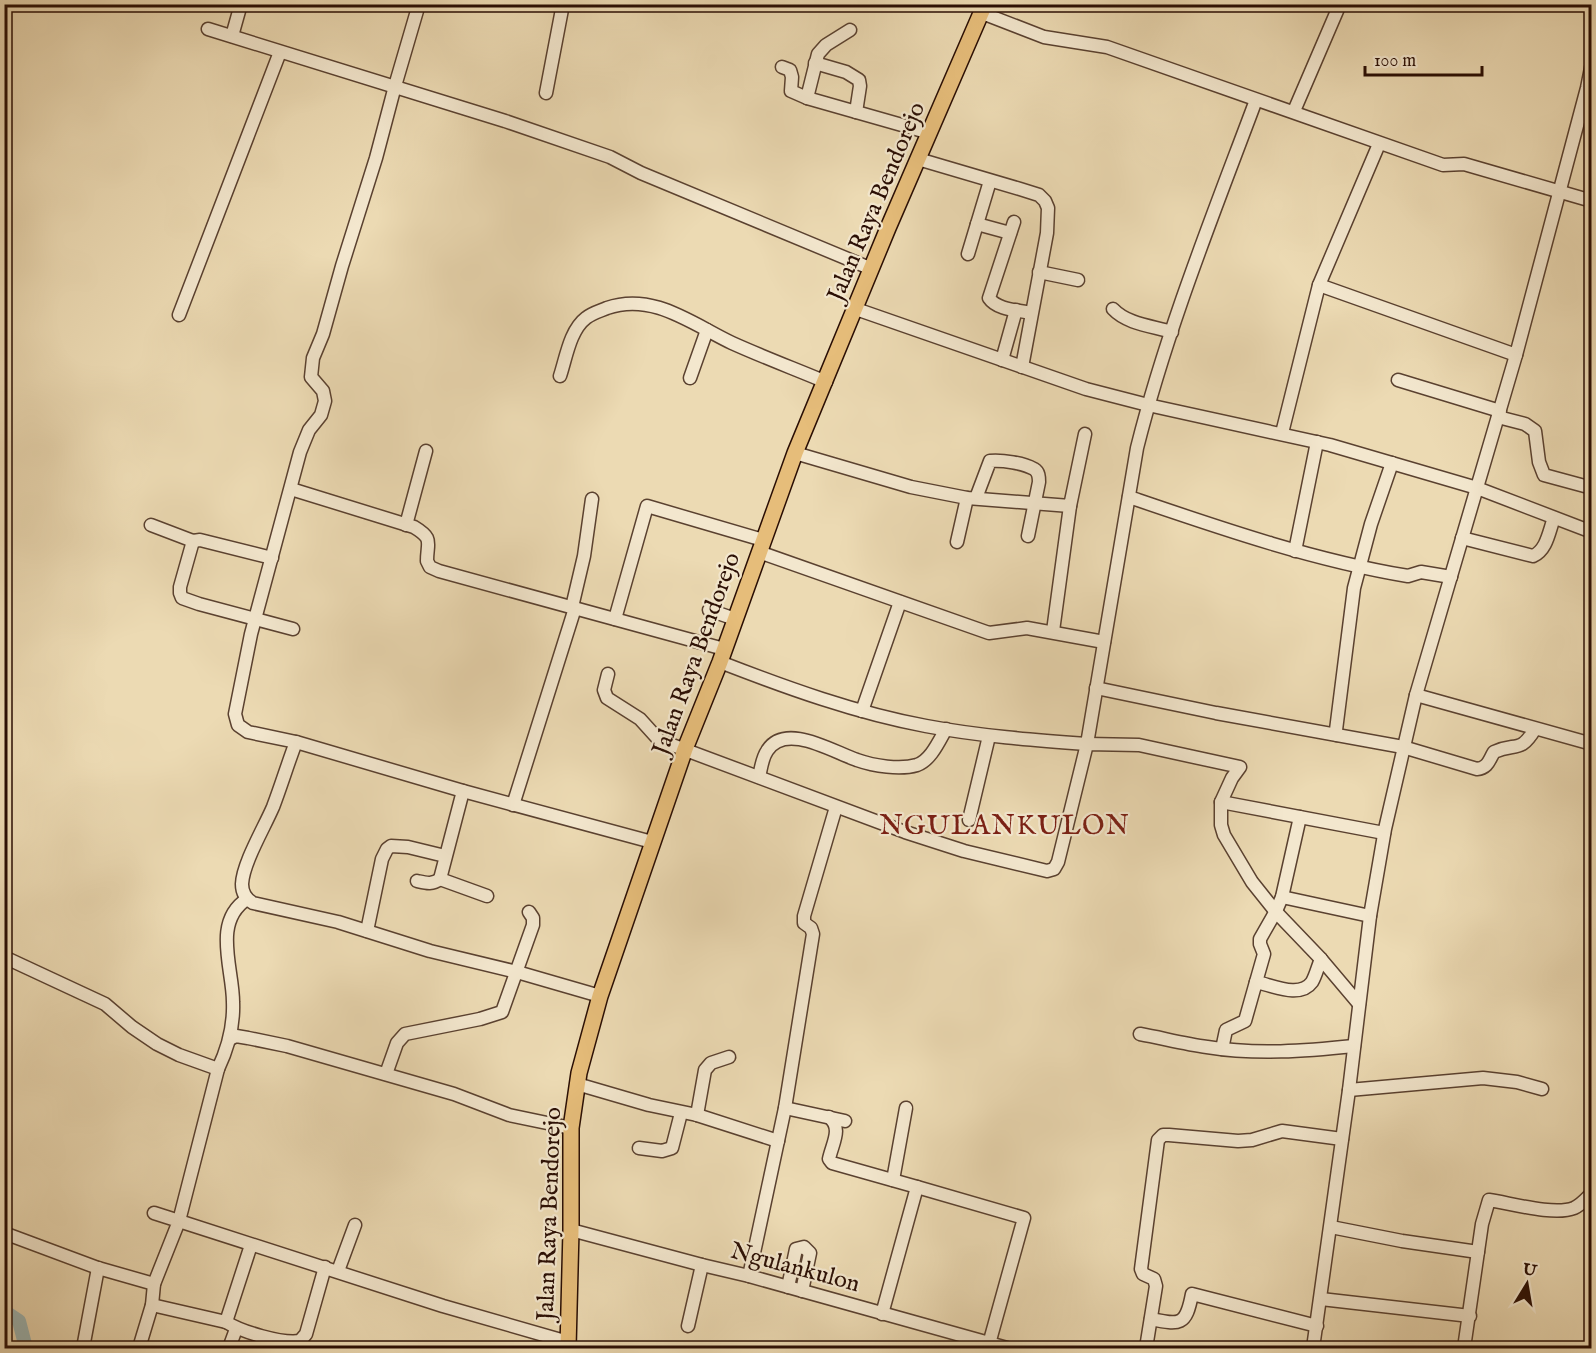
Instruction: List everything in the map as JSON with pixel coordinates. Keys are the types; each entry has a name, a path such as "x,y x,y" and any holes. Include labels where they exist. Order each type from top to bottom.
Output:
{"main road":[{"name":"Jalan Raya Bendorejo","path":"568,1345 571,1230 570,1128 581,1064 600,996 685,749 722,655 795,453 918,159 984,9"}],"street":[{"path":"232,36 241,4"},
{"path":"419,4 376,158 323,334 313,358 311,376 323,391 325,406 309,430 300,452 236,699 235,714 238,725 248,732 296,742 463,791 652,842"},
{"path":"546,93 563,4"},
{"path":"1294,111 1340,4"},
{"path":"984,9 1044,37 1107,47 1443,165 1464,164 1592,201"},
{"path":"208,29 505,121 610,157 872,269"},
{"path":"807,98 818,54 826,45 850,30"},
{"path":"179,315 280,52"},
{"path":"815,63 846,72 860,80 856,112"},
{"path":"1313,1348 1331,1227 1370,916 1384,833 1416,695 1516,355 1558,192 1589,89 1592,63"},
{"path":"782,67 790,70 791,91 807,98 930,133"},
{"path":"608,674 604,690 607,698 639,719 659,740 836,807 964,851 1028,868 1047,871 1054,869 1058,862 1087,744 1137,448 1148,405 1202,243 1256,100"},
{"path":"1282,433 1320,285 1378,144"},
{"path":"918,159 1039,195 1045,201 1048,208 1047,233 1022,367"},
{"path":"968,254 990,180"},
{"path":"977,224 1012,228 989,298 993,303 1031,313"},
{"path":"1039,272 1078,280"},
{"path":"1320,285 1516,355"},
{"path":"560,376 572,339 585,318 619,304 656,306 671,311 731,342 826,382"},
{"path":"856,309 1086,389 1148,405 1282,433 1392,463 1477,488 1592,532"},
{"path":"1113,309 1127,320 1172,332"},
{"path":"1002,360 1016,310"},
{"path":"690,378 707,330"},
{"path":"1398,380 1525,424 1535,431 1539,462 1544,475 1592,488"},
{"path":"1053,631 1070,506 1085,434"},
{"path":"1295,551 1317,442"},
{"path":"406,525 426,451"},
{"path":"795,453 911,488 972,498 1070,506"},
{"path":"957,542 972,498 988,463 993,460 1035,470 1039,475 1028,536"},
{"path":"1337,735 1351,605 1360,566 1392,463"},
{"path":"291,489 414,527 426,536 430,543 427,561 430,567 439,571 615,619 722,655 761,678 862,711 989,736 1087,744 1139,745 1240,767 1221,802 1224,835 1252,882 1278,907 1359,1004"},
{"path":"1129,497 1243,536 1295,551 1408,576 1421,572 1451,577"},
{"path":"513,805 574,607 592,499"},
{"path":"615,619 648,506 761,546 900,602 988,633 1018,628 1053,631 1104,642"},
{"path":"1462,538 1533,556 1544,547 1554,518"},
{"path":"151,525 193,541 200,540 272,558"},
{"path":"193,541 180,587 182,598 186,601 293,629"},
{"path":"862,711 900,602"},
{"path":"709,610 735,619"},
{"path":"1096,688 1216,713 1403,747 1477,769 1488,764 1494,752 1507,747 1521,746 1535,729"},
{"path":"1416,695 1592,744"},
{"path":"759,777 765,752 777,742 796,739 815,742 858,761 890,767 917,765 933,751 946,729"},
{"path":"969,820 989,736"},
{"path":"296,742 274,805 245,870 242,884 247,899 253,903 338,922 430,951 517,972 600,996"},
{"path":"417,881 429,884 436,883 440,879 463,791"},
{"path":"1221,802 1384,833"},
{"path":"749,1276 785,1108 813,934 811,928 804,923 804,916 836,807"},
{"path":"1222,1049 1226,1030 1245,1021 1264,954 1260,939 1278,907 1300,817"},
{"path":"367,931 382,860 387,849 391,846 408,847 445,856"},
{"path":"440,879 487,896"},
{"path":"139,1348 152,1305 154,1284 178,1221 218,1069 228,1049 234,1004 226,936 233,911 247,899"},
{"path":"1278,907 1370,916"},
{"path":"386,1074 397,1043 405,1034 480,1020 502,1012 533,926 533,918 529,912"},
{"path":"4,957 105,1004 157,1044 179,1055 218,1069"},
{"path":"1256,982 1293,991 1307,987 1312,982 1321,959"},
{"path":"1140,1034 1222,1049 1279,1052 1354,1046"},
{"path":"230,1039 236,1036 287,1046 454,1094 509,1115 570,1128"},
{"path":"697,1115 705,1070 711,1063 729,1057"},
{"path":"1349,1090 1483,1078 1518,1082 1542,1089"},
{"path":"578,1084 681,1113 697,1115 778,1142"},
{"path":"785,1108 845,1120"},
{"path":"894,1180 906,1108"},
{"path":"639,1148 662,1151 672,1148 681,1113"},
{"path":"829,1117 836,1129 830,1155 832,1163 1024,1218 989,1344"},
{"path":"1146,1348 1156,1286 1154,1279 1143,1274 1141,1269 1158,1140 1169,1134 1211,1139 1252,1140 1282,1131 1342,1139"},
{"path":"882,1314 917,1187"},
{"path":"1464,1348 1482,1224 1489,1200 1557,1211 1572,1209 1584,1202 1592,1193"},
{"path":"154,1213 568,1345"},
{"path":"152,1305 231,1326 266,1342 300,1341 306,1334 332,1269 355,1225"},
{"path":"1331,1227 1402,1241 1478,1252"},
{"name":"Ngulankulon","path":"571,1230 749,1276 1007,1348"},
{"path":"4,1233 98,1268 154,1284"},
{"path":"230,1348 231,1326 251,1245"},
{"path":"788,1287 796,1249 804,1247 810,1253 802,1291"},
{"path":"687,1326 702,1265"},
{"path":"83,1348 98,1268"},
{"path":"1151,1319 1173,1324 1180,1322 1190,1307 1192,1294 1317,1326"},
{"path":"1321,1299 1470,1316"}],"waterway":[{"path":"4,1311 19,1321 26,1348"}],"district":[{"name":"NGULANKULON","path":"1005,827"}]}
